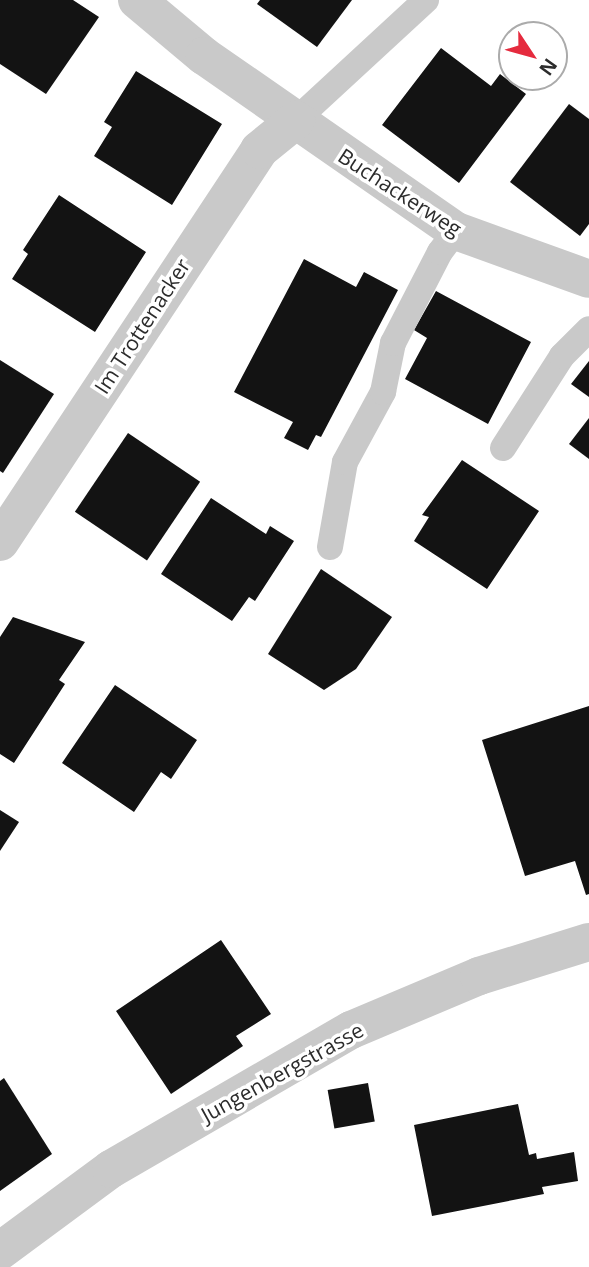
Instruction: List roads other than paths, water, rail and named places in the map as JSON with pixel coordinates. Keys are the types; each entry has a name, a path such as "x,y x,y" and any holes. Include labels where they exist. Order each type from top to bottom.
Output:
{"street":[{"name":"Buchackerweg","path":"137,0 204,56 456,231 589,279"},
{"name":"Im Trottenacker","path":"0,542 259,150 296,120"},
{"name":"Jungenbergstrasse","path":"0,1251 111,1169 351,1031 480,976 589,942"}],"lane":[{"path":"296,120 426,0"},
{"path":"330,547 345,461 383,393 393,343 440,252 456,231"},
{"path":"503,448 562,356 589,329"}]}
